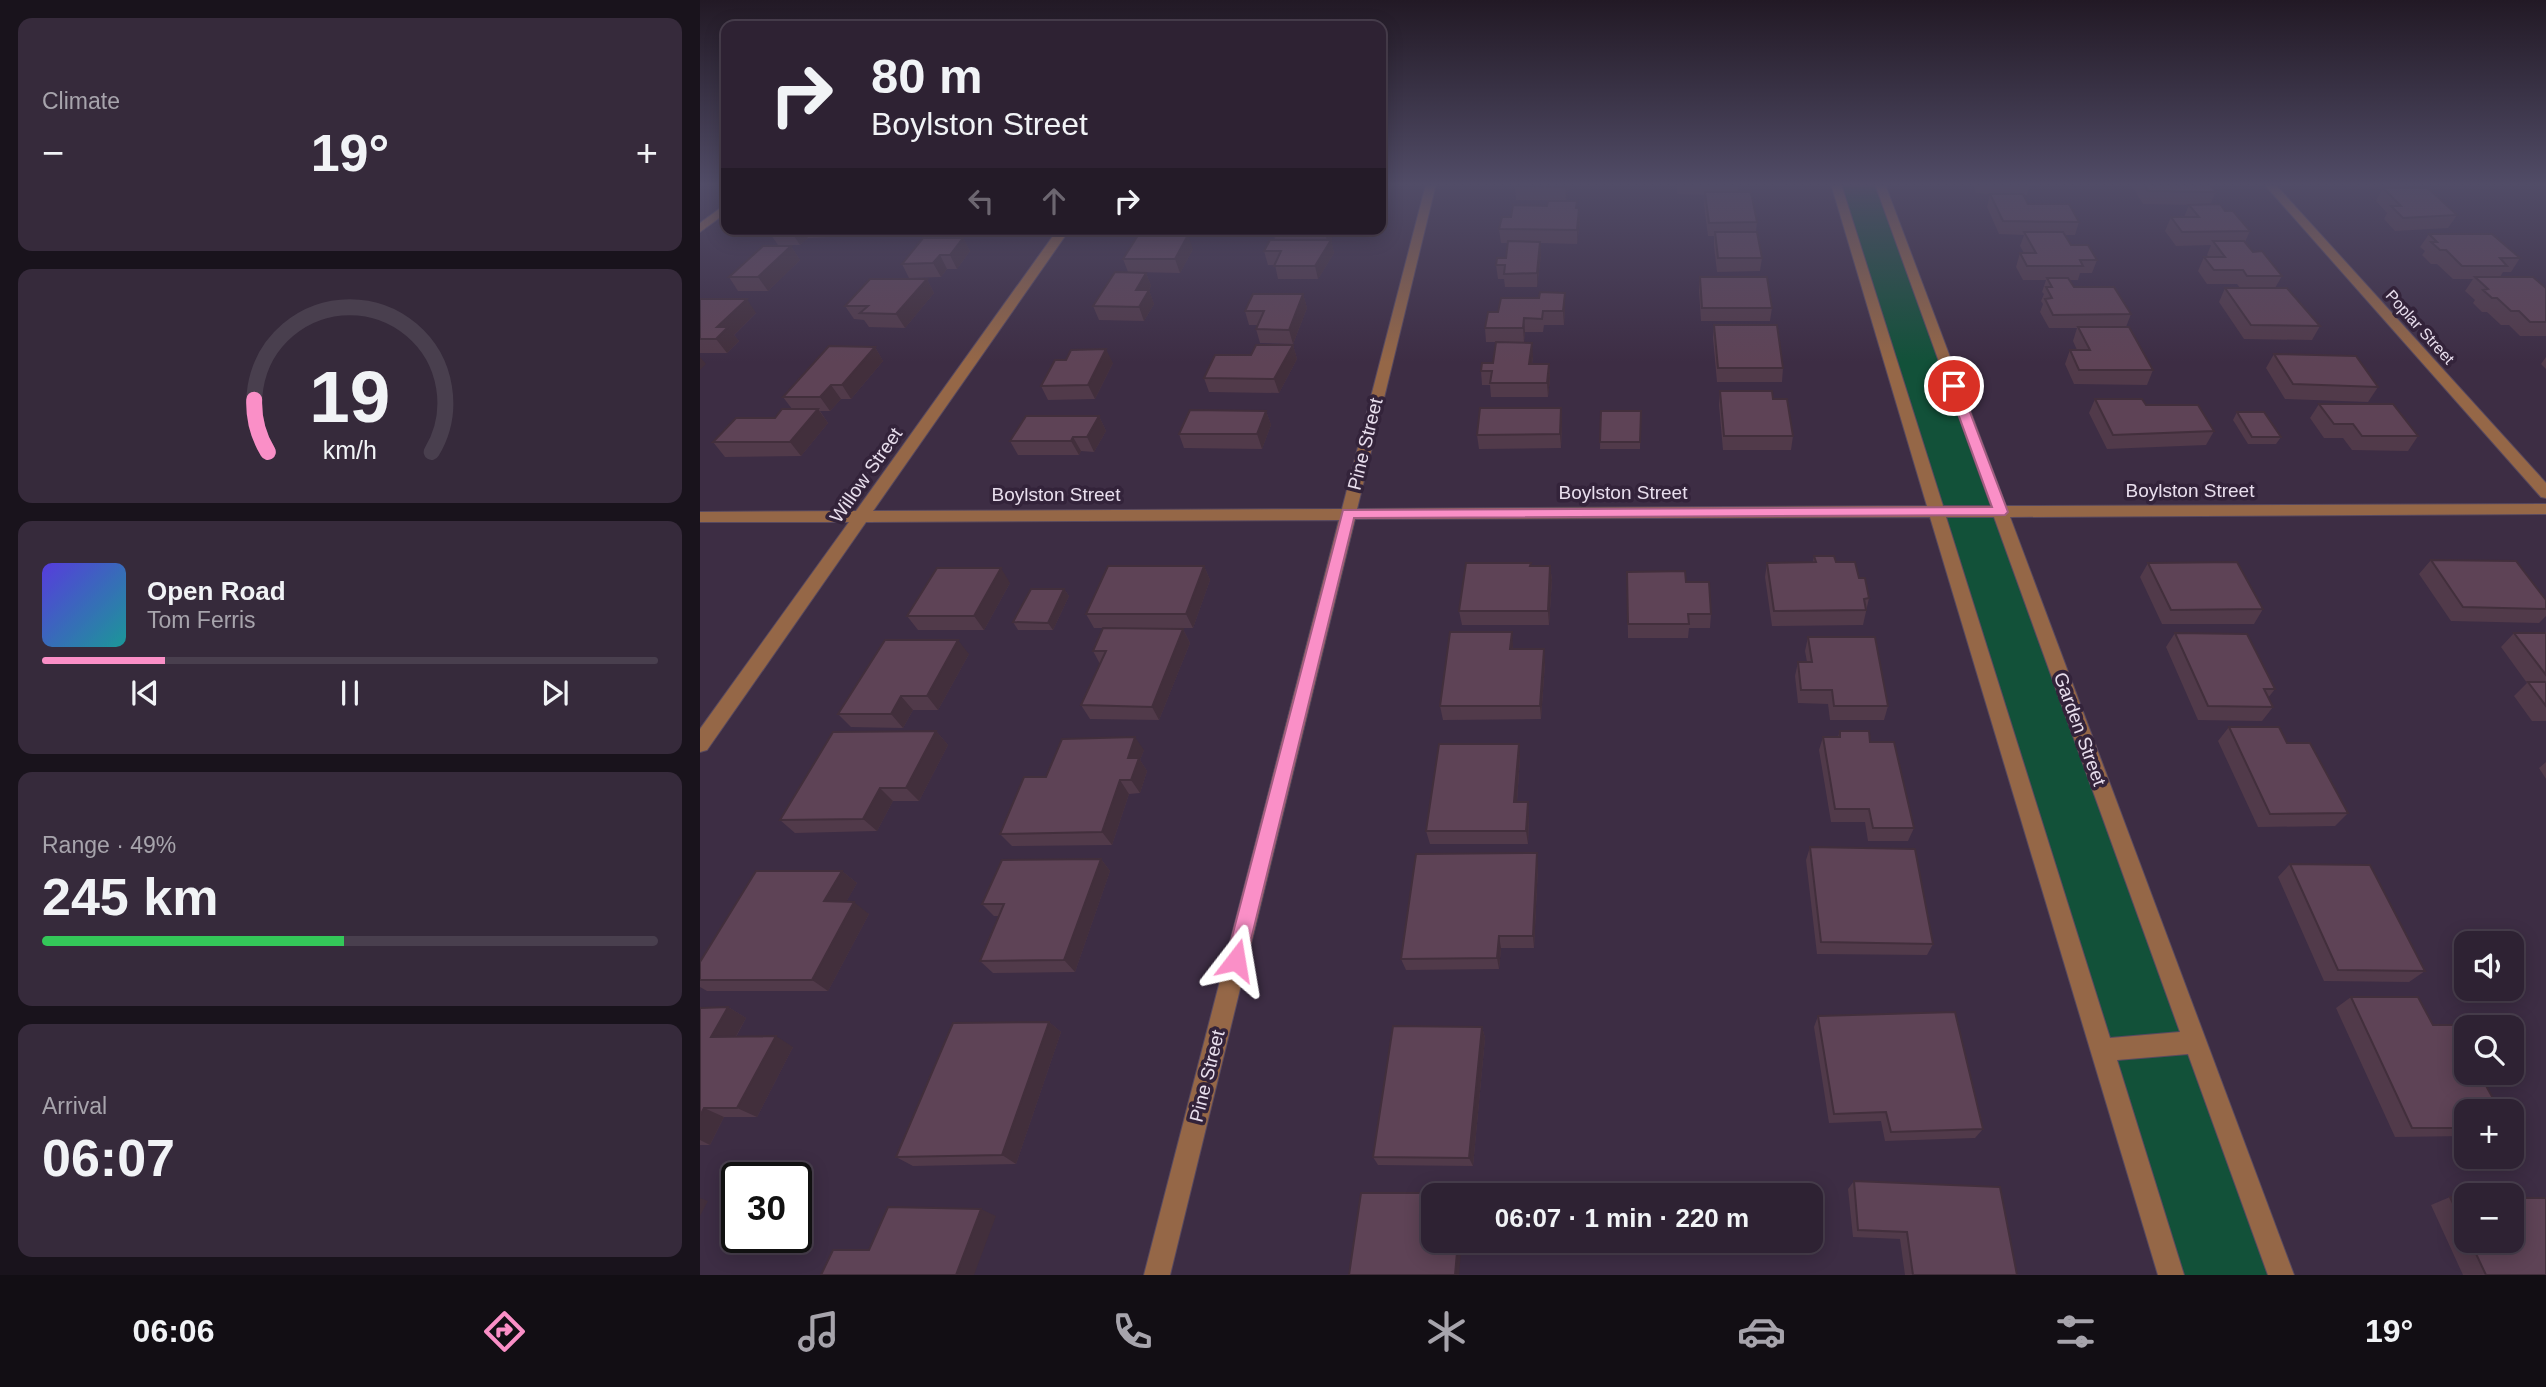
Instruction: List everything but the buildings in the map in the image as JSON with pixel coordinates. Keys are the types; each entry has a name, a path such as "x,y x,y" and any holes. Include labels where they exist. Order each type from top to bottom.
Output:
{"street":[{"name":"Willow Street","path":"700,744 1054,244"},
{"name":"Pine Street","path":"1157,1275 1416,244"},
{"path":"1854,244 2171,1275"},
{"name":"Garden Street","path":"1902,244 2281,1275"},
{"name":"Poplar Street","path":"2322,244 2546,493"},
{"name":"Boylston Street","path":"700,517 2546,509"},
{"path":"2102,1050 2195,1042"}],"green space":[{"path":"1858,244 1897,244 2269,1275 2176,1275"}],"route":[{"path":"1236,960 1348,514 2000,512 1954,386"}]}
